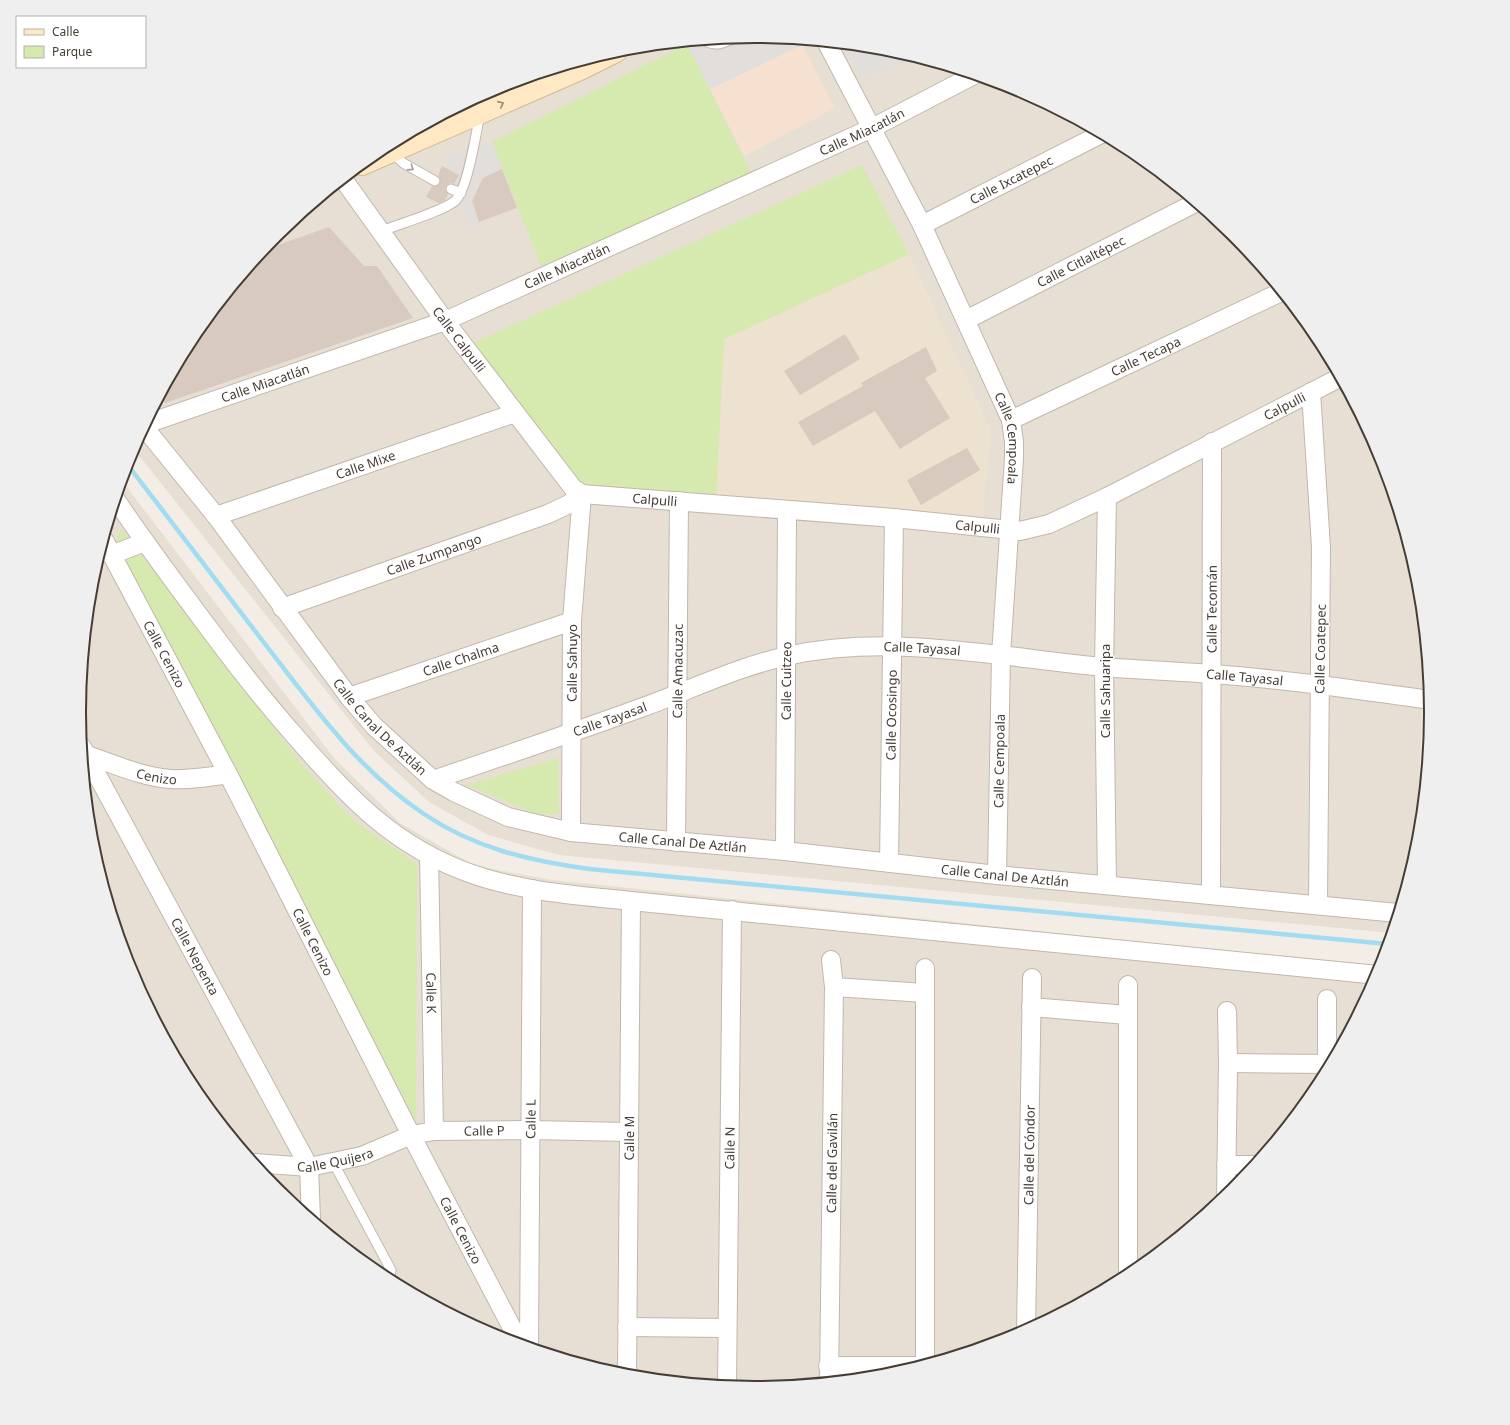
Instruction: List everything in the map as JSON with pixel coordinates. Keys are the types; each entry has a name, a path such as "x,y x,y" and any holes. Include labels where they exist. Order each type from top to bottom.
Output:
{"main road":[{"path":"390,152 590,64"}],"street":[{"name":"Calle Cempoala","path":"829,48 922,225 1011,420 1014,442 1001,655 997,875"},
{"name":"Calle Miacatlán","path":"152,422 445,321 872,128 968,78"},
{"name":"Calle Ixcatepec","path":"922,225 1096,137"},
{"name":"Calle Calpulli","path":"345,182 379,232 445,321 573,488 582,494"},
{"name":"Calle Citlaltépec","path":"966,320 1191,205"},
{"name":"Calle Tecapa","path":"1011,420 1277,294"},
{"name":"Calpulli","path":"582,494 679,500 894,518 1020,531 1041,527 1107,497 1336,380"},
{"name":"Calle Coatepec","path":"1311,392 1321,524 1318,905"},
{"name":"Calle Mixe","path":"216,516 515,413"},
{"name":"Calle Canal De Aztlán","path":"148,431 216,516 282,608 349,697 374,726 433,780 454,792 508,817 571,832 785,851 997,875 1394,913"},
{"name":"Calle Tecomán","path":"1211,895 1212,442"},
{"name":"Calle Zumpango","path":"282,608 548,514 569,504 582,494"},
{"name":"Calle Sahuyo","path":"571,832 572,621 582,494"},
{"name":"Calle Sahuaripa","path":"1107,497 1104,667 1107,885"},
{"name":"Calle Amacuzac","path":"676,842 679,500"},
{"path":"119,504 248,682 330,777 376,820 429,855 472,874 532,890 1129,952 1371,974"},
{"name":"Calle Cuitzeo","path":"785,851 787,510"},
{"name":"Calle Ocosingo","path":"889,863 894,647 894,518"},
{"path":"108,547 145,542"},
{"name":"Calle Cenizo","path":"108,547 228,774 517,1338"},
{"name":"Calle Chalma","path":"349,697 572,621"},
{"name":"Calle Tayasal","path":"433,780 572,733 740,670 786,656 820,651 894,647 930,648 1104,667 1212,674 1319,685 1424,699"},
{"name":"Cenizo","path":"87,752 132,771 169,779 187,779 228,774"},
{"name":"Calle Nepenta","path":"87,757 309,1166"},
{"name":"Calle K","path":"429,855 434,1131"},
{"name":"Calle L","path":"529,1342 532,890"},
{"name":"Calle M","path":"627,1369 631,901"},
{"name":"Calle N","path":"727,1381 732,910"},
{"name":"Calle del Gavilán","path":"829,1374 834,987 830,960"},
{"path":"925,968 925,1360"},
{"name":"Calle del Cóndor","path":"1026,1324 1030,1007 1032,978"},
{"path":"1128,985 1128,1268"},
{"path":"834,987 925,993"},
{"path":"1327,999 1329,1057"},
{"path":"1030,1007 1127,1014"},
{"path":"1226,1188 1228,1063 1227,1011"},
{"path":"1228,1063 1324,1064"},
{"name":"Calle P","path":"412,1135 434,1131 530,1130 628,1132"},
{"name":"Calle Quijera","path":"261,1163 309,1166 333,1162 362,1156 412,1135"},
{"path":"1226,1165 1247,1166"},
{"path":"309,1166 311,1213"},
{"path":"627,1327 727,1328"},
{"path":"829,1374 886,1369"}],"lane":[{"path":"379,232 424,216 450,204 461,193 480,112"},
{"path":"390,152 403,163 435,181"},
{"path":"451,189 461,193"},
{"path":"333,1162 392,1270 391,1274"}],"shaded area":[{"path":"755,43 802,44 802,45 710,89 688,47 711,44"},
{"path":"711,44 799,44 886,56 928,66 1011,94 1051,112 1090,133 1163,181 1228,239 1258,271 1286,305 1312,341 1335,378 1374,456 1389,497 1402,539 1412,582 1419,625 1423,679 1419,802 1412,843 1402,886 1387,933 559,855 488,835 429,802 374,751 137,453 175,378 198,341 224,305 252,271 282,239 347,181 420,133 459,112 499,94 582,66 624,56 668,49"},
{"path":"802,45 835,108 744,156 710,89"},
{"path":"846,50 886,56 901,60 903,63 862,79"},
{"path":"492,142 502,169 483,178 472,201 479,222 469,230 445,156"},
{"path":"909,254 991,431 982,522 716,499 724,339"},
{"path":"125,485 334,758 400,823 475,866 553,880 1375,966 1335,1047 1312,1084 1286,1120 1258,1154 1228,1186 1163,1244 1127,1269 1090,1292 1051,1313 1011,1331 928,1359 886,1369 799,1381 755,1382 711,1381 624,1369 582,1359 499,1331 459,1313 420,1292 383,1269 347,1244 282,1186 252,1154 224,1120 198,1084 175,1047 136,969 108,886 98,843 91,800 87,756 86,712 87,669 91,625 98,582 108,539"}],"green space":[{"path":"688,47 752,174 542,268 492,142 680,48"},
{"path":"862,165 909,254 724,339 716,499 582,488 471,344"},
{"path":"121,528 301,763 351,818 417,864 416,1121 116,543"},
{"path":"558,758 559,814 537,814 466,785"}],"building":[{"path":"442,166 459,175 454,184 450,183 446,186 445,190 448,194 445,200 439,203 426,197 432,186 438,186 440,184 440,178 438,176"},
{"path":"502,169 517,208 479,222 472,201 483,178"},
{"path":"329,227 364,266 377,266 413,318 165,403 163,400 175,378 198,341 224,305 252,271 276,246"},
{"path":"845,334 860,359 800,395 784,371"},
{"path":"926,347 937,371 925,378 950,418 900,449 875,411 813,446 798,422 863,386 861,383"},
{"path":"967,448 980,470 921,505 907,480"}],"waterway":[{"path":"131,469 301,691 357,757 400,797 424,814 443,826 483,844 545,862 589,869 1383,944"}]}
